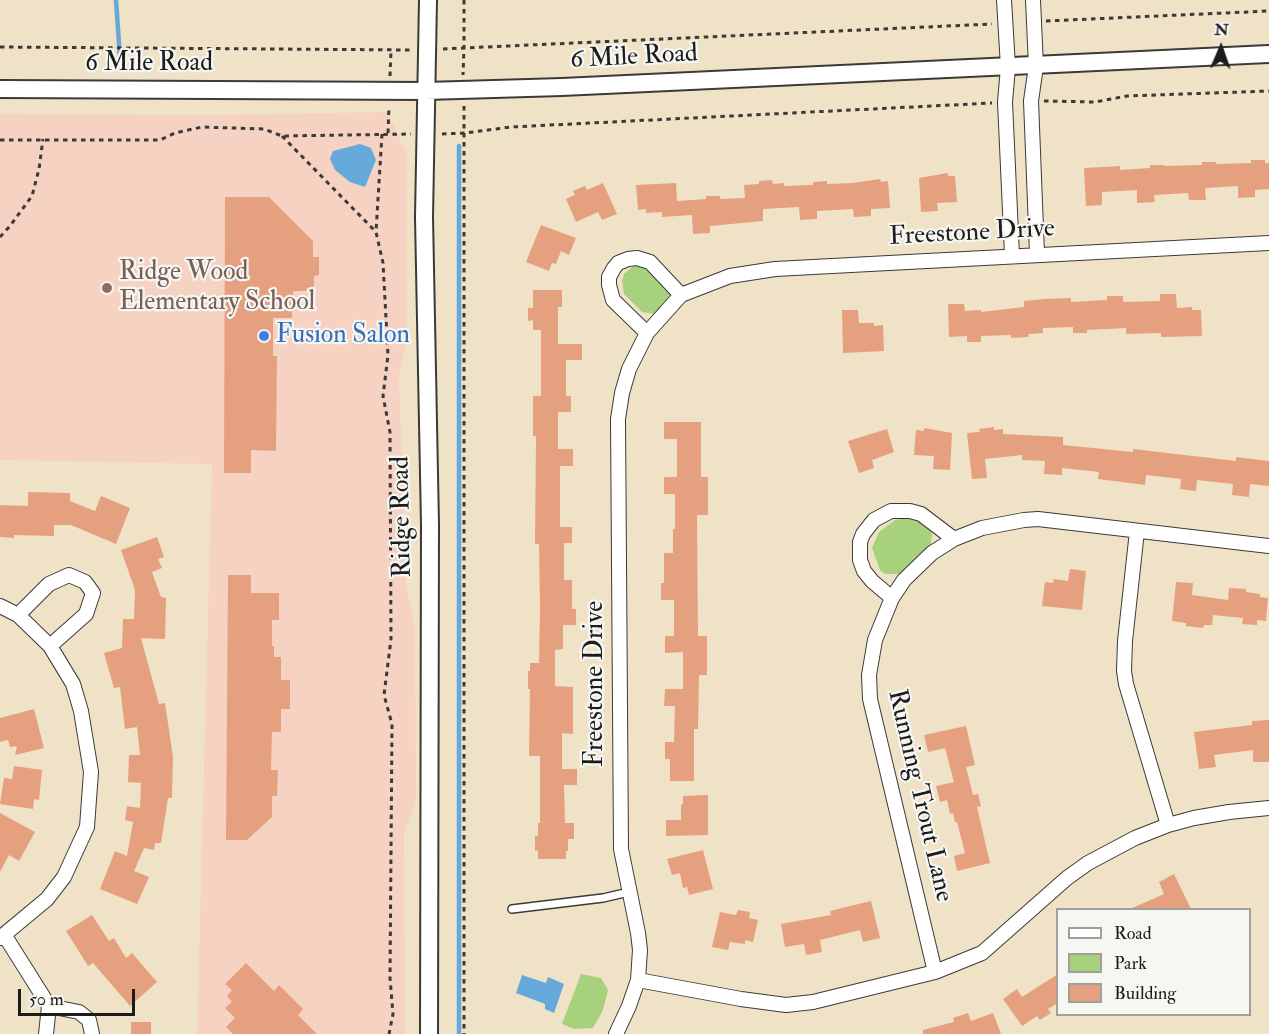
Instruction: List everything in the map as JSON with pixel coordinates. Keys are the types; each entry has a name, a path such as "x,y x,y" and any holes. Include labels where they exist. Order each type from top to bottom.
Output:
{"street":[{"name":"Ridge Road","path":"428,0 424,217 430,525 429,1034"},
{"path":"1004,0 1008,67 1005,102 1011,255"},
{"path":"1033,0 1036,66 1031,100 1037,254"},
{"name":"6 Mile Road","path":"0,89 426,91 574,87 1269,54"},
{"name":"Freestone Drive","path":"615,1034 629,1006 638,980 638,933 621,842 618,419 629,369 647,333 681,295 730,276 776,269 1269,243"},
{"path":"647,333 613,300 609,277 618,263 637,258 650,262 681,295"},
{"path":"891,598 872,581 864,571 860,560 859,547 863,534 874,520 891,511 910,511 921,514 954,539"},
{"name":"Running Trout Lane","path":"935,972 872,716 870,699 870,675 876,640 891,598 904,580 932,553 954,539 982,528 1024,520 1038,519 1269,546"},
{"path":"1137,531 1124,671 1168,825"},
{"path":"18,615 49,584 69,575 85,582 93,593 86,614 50,646"},
{"path":"0,606 18,615 50,646 72,684 81,711 91,771 87,827 64,877 47,900 2,937 49,1006 46,1034"},
{"path":"638,980 786,1005 813,1002 935,972 982,953 1048,892 1088,863 1135,838 1168,825 1229,812 1269,808"},
{"path":"49,1006 80,1012 89,1020 92,1034"}],"lane":[{"path":"512,909 603,898 629,892"}],"path":[{"path":"464,0 464,1034"},
{"path":"1033,21 1269,11"},
{"path":"0,47 427,50 1005,23"},
{"path":"1031,100 1095,102 1127,96 1269,91"},
{"path":"0,140 159,140 174,133 202,127 264,129 282,136 465,133 511,127 1005,102"},
{"path":"382,133 376,232 383,263 388,355 383,396 390,432 391,639 384,695 392,724 390,978 393,1014 389,1034"},
{"path":"282,136 376,232"},
{"path":"0,237 32,196 44,139"}],"shaded area":[{"path":"388,112 407,156 406,343 399,376 406,585 415,628 416,799 404,833 405,1034 197,1034 212,464 0,460 0,114 214,115"}],"green space":[{"path":"633,266 649,267 669,287 671,296 667,307 656,314 642,312 624,294 622,281 624,274"},
{"path":"914,518 930,528 931,543 927,550 902,574 885,574 880,570 872,548 879,532 895,520"},
{"path":"581,974 601,978 608,990 603,1010 593,1028 574,1029 562,1024"}],"water":[{"path":"360,144 371,148 376,160 365,187 350,182 335,170 330,159 333,151"},
{"path":"522,975 546,983 548,977 564,984 554,1013 545,1009 545,1004 516,993"}],"building":[{"path":"1251,160 1265,160 1265,163 1269,163 1269,189 1255,190 1255,197 1238,198 1238,186 1205,188 1206,200 1189,200 1188,193 1154,195 1155,202 1137,203 1137,190 1102,192 1102,205 1086,206 1084,168 1120,166 1120,170 1150,168 1150,165 1202,165 1202,162 1251,163"},
{"path":"948,173 948,176 955,176 957,202 937,203 938,211 921,212 919,178"},
{"path":"880,179 881,182 888,181 890,208 871,209 871,216 854,217 853,209 817,211 817,219 800,220 799,207 763,209 763,221 710,226 710,233 693,234 692,215 662,217 662,212 646,213 646,209 638,210 636,185 676,183 677,201 706,199 706,196 720,196 720,199 745,198 744,185 759,184 759,181 772,180 773,184 784,183 784,186 813,185 813,182 827,181 827,184 852,183"},
{"path":"603,183 617,214 602,220 598,212 576,222 566,199 575,195 573,191 585,186 587,190"},
{"path":"225,197 269,197 313,241 313,257 319,257 319,275 314,276 314,291 293,291 292,318 273,318 273,356 277,356 276,451 251,450 251,473 224,473"},
{"path":"541,225 576,238 569,255 561,251 556,264 552,263 549,271 526,262"},
{"path":"533,290 562,290 562,307 558,307 558,344 582,344 582,360 566,360 566,396 571,396 571,412 558,412 558,449 573,449 573,466 560,466 560,527 572,527 572,543 564,543 564,580 572,580 572,609 576,609 576,625 563,625 563,649 555,650 555,686 573,687 573,734 562,733 562,769 577,769 577,785 564,785 565,823 574,823 574,839 568,839 566,859 538,859 538,850 535,851 535,836 538,836 538,823 540,823 540,756 529,756 528,671 530,671 530,663 539,663 540,609 539,544 535,544 536,436 533,436 533,396 541,396 541,330 533,330 533,320 528,321 528,308 533,308"},
{"path":"1160,294 1176,294 1177,308 1192,307 1192,310 1201,310 1202,336 1161,337 1161,333 1126,334 1126,328 1073,333 1073,327 1043,328 1043,333 1028,334 1029,337 981,336 981,342 967,342 967,336 949,337 948,304 964,304 965,311 981,310 981,312 1024,307 1024,301 1044,299 1071,298 1071,302 1107,300 1107,296 1123,296 1123,302 1160,301"},
{"path":"842,310 858,310 859,323 883,325 884,351 843,353"},
{"path":"664,422 701,422 701,477 708,477 708,515 697,515 698,636 707,636 707,675 699,675 698,729 694,729 694,781 670,781 670,759 665,759 665,742 674,742 675,706 664,706 665,689 683,689 683,652 665,653 665,636 674,636 674,600 661,600 661,583 664,583 664,553 673,553 675,494 664,494 664,477 677,477 677,439 664,439"},
{"path":"994,427 994,430 1003,429 1003,434 1063,437 1063,445 1133,452 1133,449 1236,461 1236,457 1269,461 1269,486 1250,484 1249,497 1232,495 1233,484 1197,480 1196,491 1180,489 1181,479 1146,475 1145,485 1098,479 1099,472 1062,468 1062,475 1044,474 1045,461 1022,460 1022,455 985,459 987,478 972,479 967,433 980,432 979,429"},
{"path":"924,428 952,433 950,470 933,469 934,456 914,455 916,430 924,431"},
{"path":"887,429 894,452 872,460 874,468 859,473 848,441"},
{"path":"28,492 70,493 70,501 95,511 101,496 130,508 116,544 71,525 54,525 54,536 0,537 0,505 28,506"},
{"path":"157,537 164,557 158,559 162,568 152,572 161,597 166,598 165,639 141,638 159,704 165,703 173,757 172,798 168,798 161,843 155,843 154,850 144,848 134,871 149,877 137,904 100,889 115,851 127,856 133,822 125,820 127,806 140,808 141,783 128,782 129,755 140,755 137,727 125,729 120,687 114,688 104,653 122,648 123,619 134,619 135,590 121,550"},
{"path":"1070,569 1086,571 1082,610 1042,606 1045,582 1053,583 1054,579 1068,581"},
{"path":"228,575 251,575 251,593 279,593 279,620 272,620 272,646 274,646 274,657 281,657 281,680 290,680 290,709 281,709 281,732 272,732 271,770 278,770 277,796 272,796 272,817 247,840 226,840"},
{"path":"1176,582 1193,583 1192,595 1228,600 1229,588 1246,589 1246,592 1260,594 1260,597 1268,598 1266,621 1257,620 1257,625 1242,624 1243,618 1213,615 1212,625 1204,625 1203,628 1172,621"},
{"path":"34,709 44,748 15,755 17,746 10,747 8,740 0,742 0,718"},
{"path":"1269,720 1269,762 1253,762 1253,750 1214,755 1216,767 1199,769 1194,732 1252,725 1252,721"},
{"path":"966,726 975,765 966,767 973,795 978,794 981,806 977,807 990,863 957,871 954,856 965,853 957,822 955,822 953,813 950,814 947,800 940,802 936,786 954,782 945,748 928,752 924,735"},
{"path":"14,766 42,770 39,800 34,799 33,809 0,804 4,778 12,779"},
{"path":"708,795 708,835 666,836 666,820 681,820 683,796"},
{"path":"0,813 35,832 19,861 9,855 0,872"},
{"path":"703,850 713,889 689,895 687,887 683,888 680,873 672,875 667,859"},
{"path":"1174,874 1191,908 1132,908 1164,894 1159,882"},
{"path":"871,901 880,938 863,942 860,930 820,940 822,952 806,955 804,944 785,947 781,924 831,915 830,911"},
{"path":"738,910 750,912 749,918 758,920 753,942 745,940 745,944 730,942 728,950 712,947 720,912 736,915"},
{"path":"92,915 109,941 114,938 126,958 132,953 157,982 130,1006 93,963 88,966 66,931"},
{"path":"246,963 274,991 279,985 303,1009 298,1015 317,1034 233,1034 226,1027 235,1018 225,1008 232,1002 227,996 232,990 225,984"},
{"path":"1056,975 1056,1004 1048,1009 1051,1013 1040,1020 1037,1016 1022,1026 1003,999 1017,989 1022,997"},
{"path":"968,1013 971,1021 993,1013 1001,1034 923,1034 923,1030 954,1022 953,1018"},
{"path":"131,1022 151,1022 151,1034 131,1034"}],"waterway":[{"path":"116,0 120,58"},
{"path":"459,146 459,1034"}],"place":[{"name":"Ridge Wood Elementary School","path":"107,288"},
{"name":"Fusion Salon","path":"264,336"}]}
